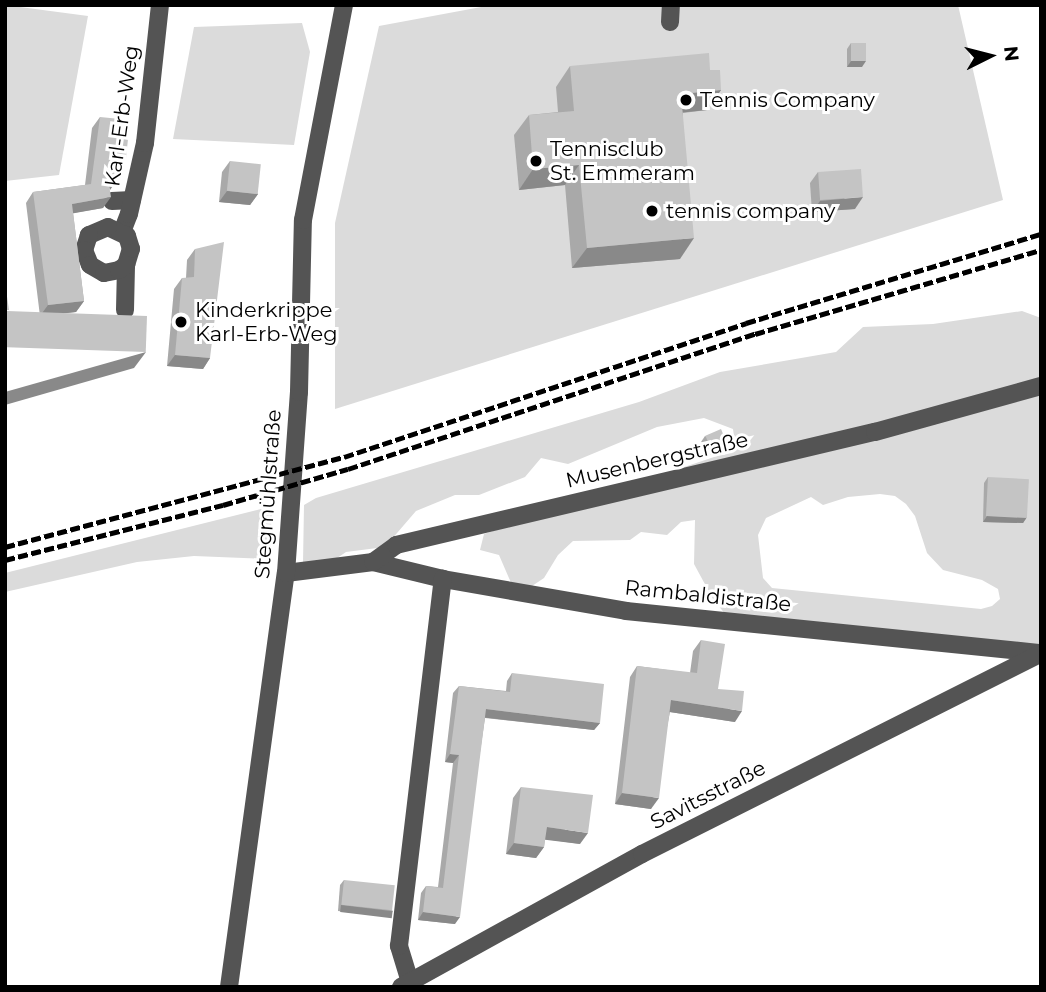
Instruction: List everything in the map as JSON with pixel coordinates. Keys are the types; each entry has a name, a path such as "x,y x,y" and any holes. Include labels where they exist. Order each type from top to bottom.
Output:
{"street":[{"name":"Karl-Erb-Weg","path":"125,310 125,265 131,249 122,232 145,143 160,5"},
{"name":"Stegmühlstraße","path":"229,987 286,573 299,392 303,220 344,5"},
{"path":"112,201 132,200"},
{"path":"122,232 108,227 95,230 89,235 84,250 90,265 104,273 120,270 125,265"},
{"name":"Musenbergstraße","path":"286,573 373,562 396,545 875,432 1041,386"},
{"name":"Rambaldistraße","path":"373,562 443,579 626,611 1041,653"},
{"path":"406,984 399,946 443,579"},
{"name":"Savitsstraße","path":"406,984 642,854 1041,653"}],"shaded area":[{"path":"5,5 88,16 59,175 5,181"},
{"name":"tennis company","path":"492,5 958,5 1003,200 335,409 335,223 379,26"},
{"path":"302,23 310,52 294,145 173,139 194,27"},
{"path":"1022,311 1041,318 1041,644 990,644 726,615 713,599 694,564 695,520 681,522 667,535 641,532 630,540 573,541 558,555 544,578 526,590 512,585 499,555 480,550 484,534 726,453 735,444 733,429 704,418 657,427 568,464 541,458 525,477 479,495 455,495 416,511 385,547 346,552 327,565 303,563 304,505 316,498 639,402 720,372 836,352 863,327 933,324","holes":["880,494 895,496 906,504 915,516 927,553 943,570 982,580 998,589 1000,599 992,606 981,609 772,588 763,578 758,535 766,518 811,497 823,505 848,497"]},
{"path":"273,506 268,559 194,556 137,562 5,592 5,573"}],"building":[{"path":"851,43 866,43 866,61 851,61"},
{"path":"709,53 710,70 720,70 721,90 681,94 694,238 587,248 579,165 533,169 529,115 574,111 570,66"},
{"path":"100,117 130,120 126,158 114,156 118,179 109,185 111,197 72,204 84,301 48,305 33,192 91,184"},
{"path":"230,161 261,164 258,194 227,191"},
{"path":"861,169 863,197 820,200 818,172"},
{"path":"224,242 210,358 175,355 182,278 194,277 195,249"},
{"path":"5,283 9,310 5,310"},
{"path":"5,311 147,316 146,352 5,347"},
{"path":"721,429 727,443 711,449 705,436"},
{"path":"988,477 1029,479 1027,518 986,516"},
{"path":"701,640 725,644 718,689 744,691 742,711 671,700 659,798 622,793 637,666 697,673"},
{"path":"512,673 604,684 600,723 486,709 460,917 423,912 426,886 443,888 459,755 450,754 459,686 510,692"},
{"path":"521,787 593,795 588,833 547,827 544,847 514,843"},
{"path":"344,880 395,885 392,910 341,905"}],"railway":[{"path":"5,547 344,457 746,323 1041,234"},
{"path":"5,560 223,505 348,469 755,334 1041,250"}],"place":[{"name":"Tennis Company","path":"686,100"},
{"name":"Tennisclub St. Emmeram","path":"536,161"},
{"name":"tennis company","path":"652,211"},
{"name":"Kinderkrippe Karl-Erb-Weg","path":"181,322"}]}
